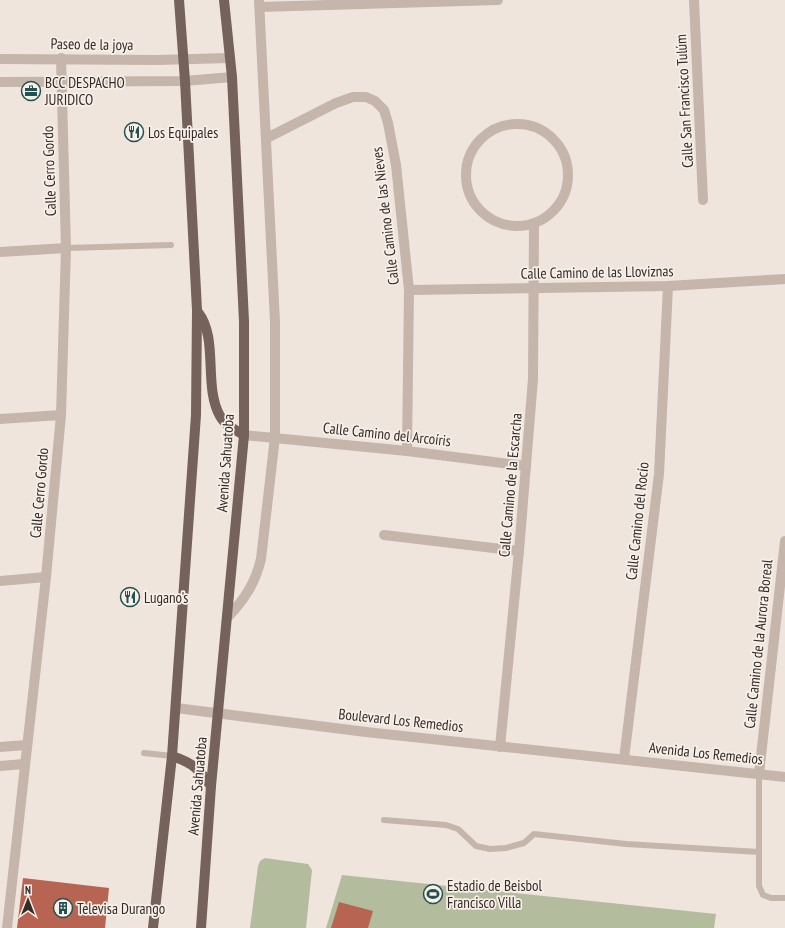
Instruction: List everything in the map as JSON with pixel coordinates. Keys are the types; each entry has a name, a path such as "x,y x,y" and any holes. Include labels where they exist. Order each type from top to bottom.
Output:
{"main road":[{"name":"Avenida Sahuatoba","path":"153,928 172,756 196,416 197,310 185,81 179,0"},
{"name":"Avenida Sahuatoba","path":"201,928 211,786 219,714 244,435 244,321 232,77 224,0"},
{"path":"197,310 206,330 211,380 216,407 220,417 228,425 244,435"},
{"path":"172,756 191,764 202,772 211,786"}],"street":[{"path":"227,618 250,590 257,576 261,559 275,437 275,322 260,4 498,0"},
{"name":"Calle San Francisco Tulúm","path":"694,0 703,200"},
{"name":"Calle Cerro Gordo","path":"7,928 24,764 46,577 61,415 66,248 61,58"},
{"name":"Paseo de la joya","path":"0,59 230,58"},
{"path":"0,82 185,81 232,77"},
{"name":"Calle Camino de las Nieves","path":"267,138 336,103 353,97 366,97 375,101 384,110 396,165 409,290 407,451"},
{"path":"509,124 528,125 546,132 560,146 568,163 569,182 563,200 551,215 534,224 515,227 496,223 480,212 470,197 465,178 468,159 477,142 491,130 509,124"},
{"name":"Calle Camino de la Escarcha","path":"500,746 519,551 533,379 532,288 534,224"},
{"path":"0,252 66,248"},
{"name":"Calle Camino de las Lloviznas","path":"409,290 668,286 785,279"},
{"name":"Calle Camino del Rocío","path":"624,759 659,474 668,286"},
{"path":"0,419 61,415"},
{"name":"Calle Camino del Arcoíris","path":"244,435 407,451 526,466"},
{"path":"384,535 519,551"},
{"name":"Calle Camino de la Aurora Boreal","path":"759,774 785,541"},
{"path":"0,581 46,577"},
{"name":"Boulevard Los Remedios","path":"176,708 624,759"},
{"path":"0,747 27,745"},
{"name":"Avenida Los Remedios","path":"624,759 785,777"},
{"path":"0,766 24,764"}],"lane":[{"path":"66,248 171,245"},
{"path":"144,753 172,756"},
{"path":"759,774 759,886 763,895 771,898 785,898"},
{"path":"384,820 446,825 458,829 476,846 490,849 506,848 524,843 534,834 626,844 759,852"}],"green space":[{"path":"265,858 308,864 312,870 306,928 250,928 258,866 260,861"},
{"name":"Estadio de Beisbol Francisco Villa","path":"342,875 716,914 714,928 326,928"}],"building":[{"name":"Televisa Durango","path":"23,878 109,888 105,928 17,928"},
{"path":"339,902 373,911 368,928 331,928"}],"place":[{"name":"BCC DESPACHO JURIDICO","path":"31,91"},
{"name":"Los Equipales","path":"134,132"},
{"name":"Lugano's","path":"130,597"},
{"name":"Estadio de Beisbol Francisco Villa","path":"433,894"},
{"name":"Televisa Durango","path":"63,908"}]}
